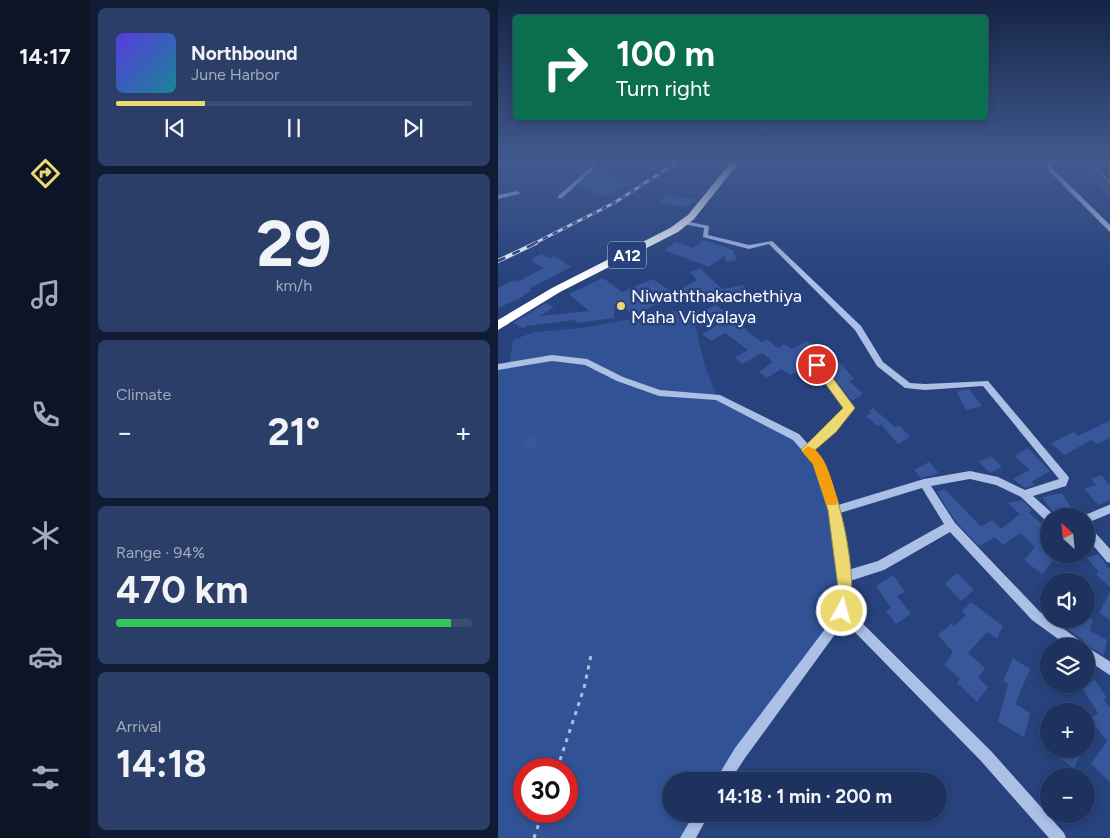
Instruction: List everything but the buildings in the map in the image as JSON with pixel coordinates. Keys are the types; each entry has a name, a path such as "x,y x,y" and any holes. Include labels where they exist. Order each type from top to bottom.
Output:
{"highway":[{"name":"A12","path":"498,326 556,290 653,242 685,223 704,200"}],"street":[{"path":"1080,200 1110,231"},
{"path":"685,223 707,227 705,236 741,246 749,247 770,242 858,328 880,364 908,386 925,387 985,383 1064,478 1063,483 1024,494"},
{"path":"498,367 552,358 588,362 620,378 659,393 718,397 796,437 818,462 835,510 845,587 842,611 829,633 728,772"},
{"path":"807,450 832,429 849,409 817,365"},
{"path":"835,510 924,483 970,475 998,481 1024,494 1040,509"},
{"path":"924,483 951,526 1036,616 1067,638"},
{"path":"1096,515 1110,508"},
{"path":"844,577 880,566 951,526"},
{"path":"1096,542 1110,558"},
{"path":"842,611 986,756 1059,838"},
{"path":"1095,658 1110,670"},
{"path":"687,838 697,822"}],"path":[{"path":"561,758 584,688 592,651"},
{"path":"534,838 539,823"}],"shaded area":[{"path":"673,311 684,313 694,320 705,366 717,397 796,437 818,462 835,510 842,611 728,772 662,772 662,822 697,822 687,838 498,838 498,367 509,364 513,340 534,332 582,328"}],"railway":[{"path":"533,244 618,200"},
{"path":"498,261 536,243"}],"slow traffic":[{"path":"808,451 818,462 831,501"}],"place":[{"name":"Niwaththakachethiya Maha Vidyalaya","path":"621,306"}],"route":[{"path":"817,365 850,408 832,429 807,450 818,462 835,510 845,587 842,611"}]}
